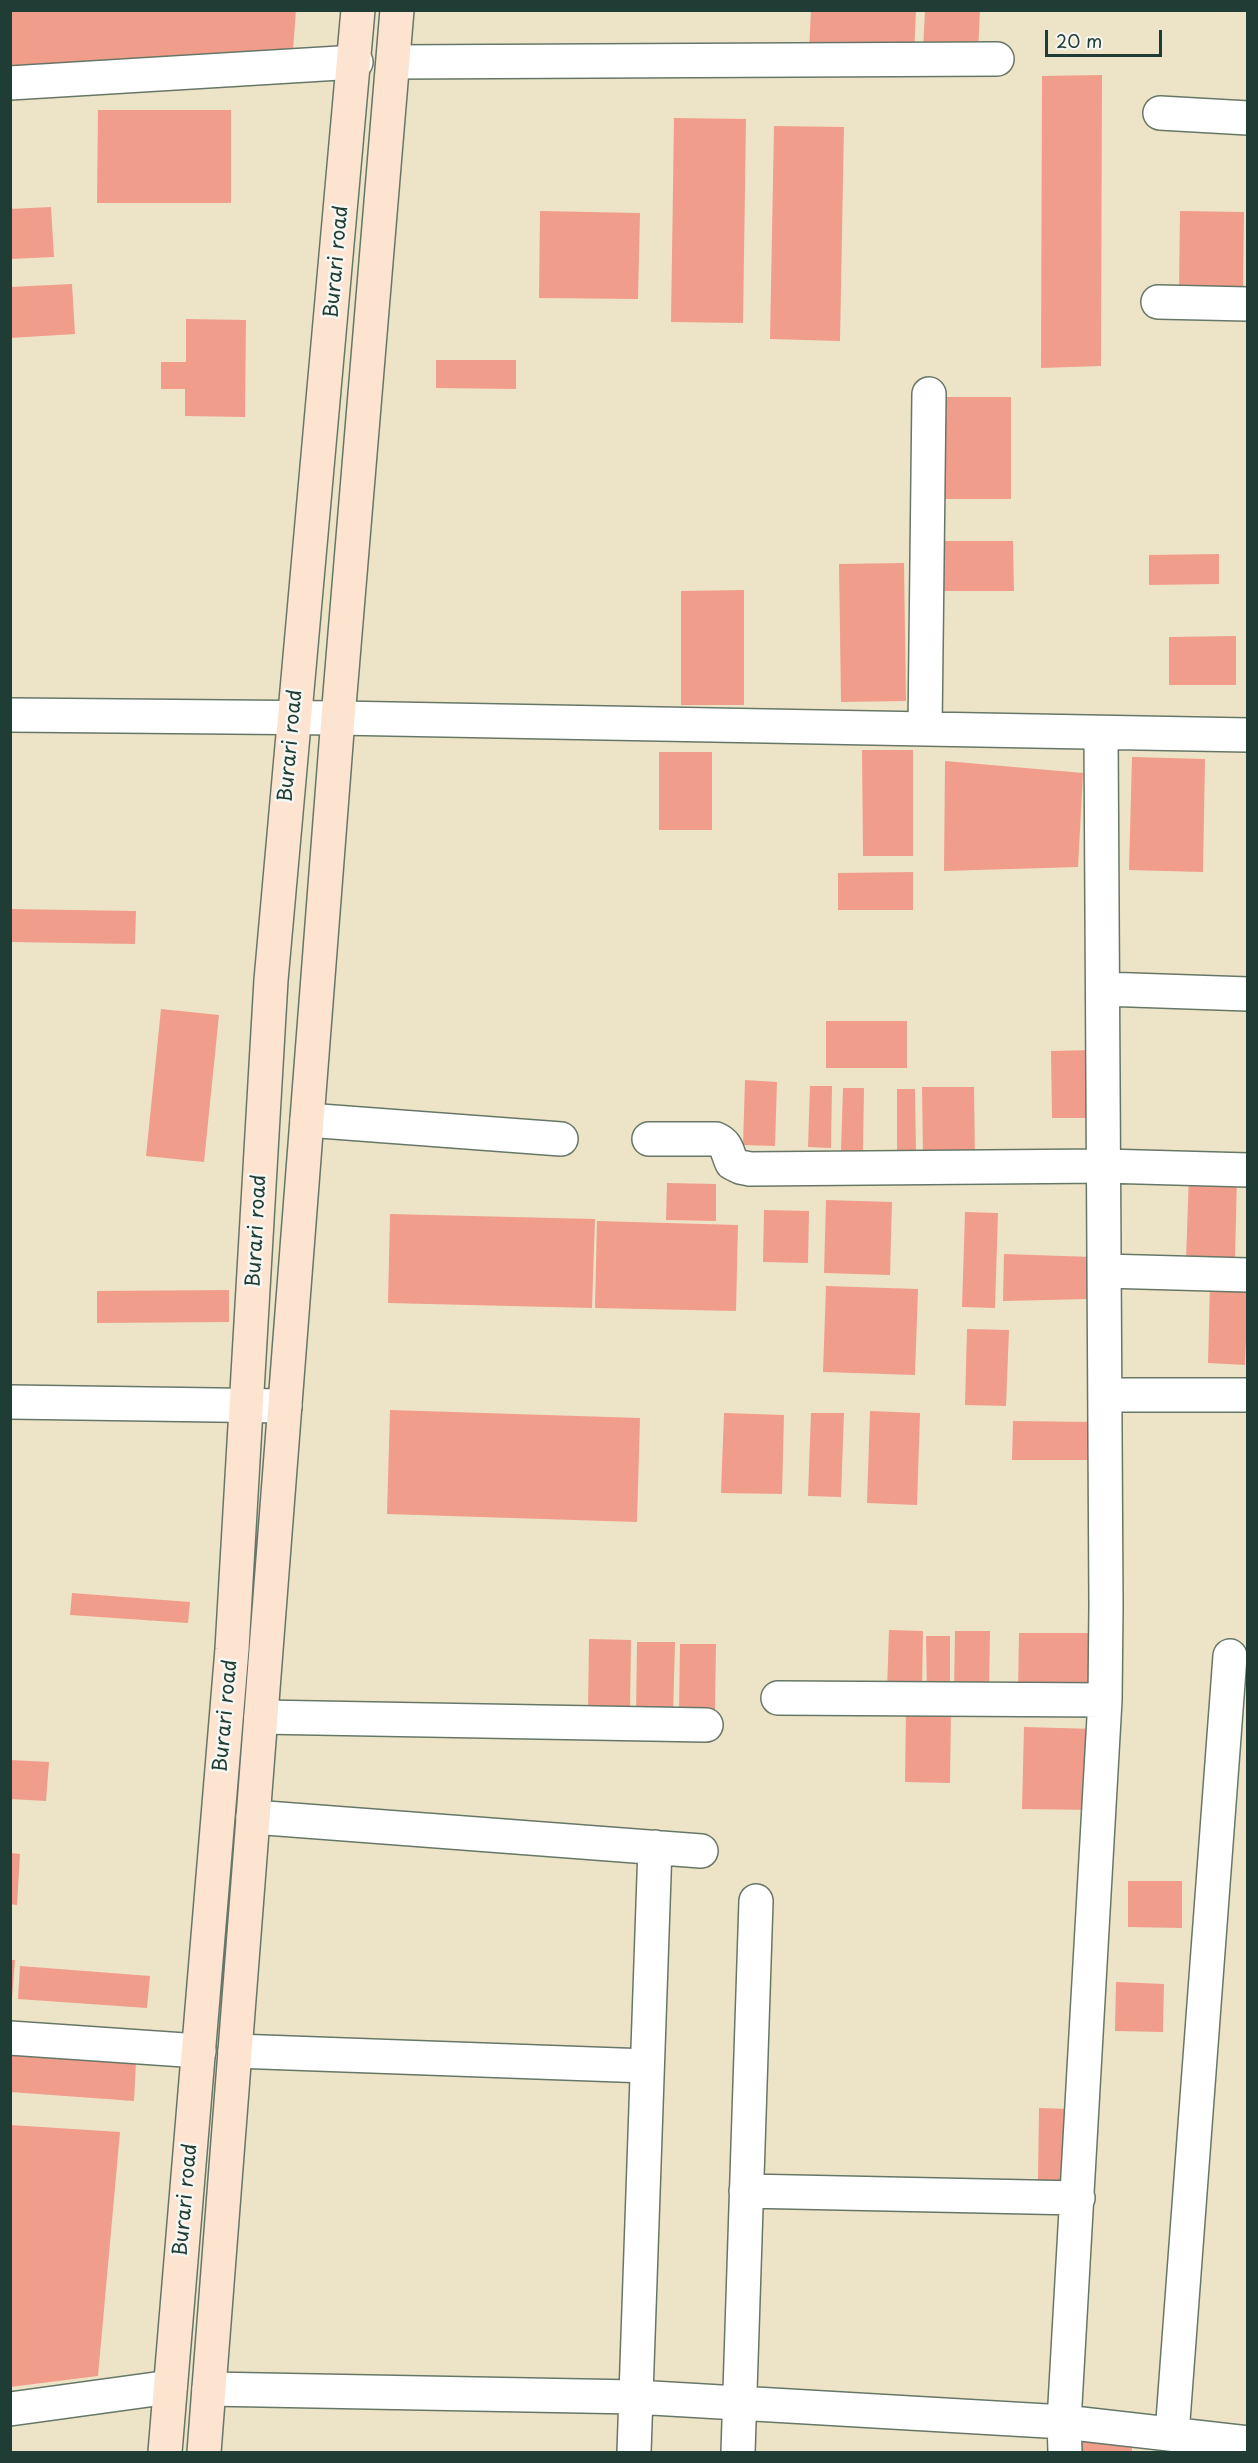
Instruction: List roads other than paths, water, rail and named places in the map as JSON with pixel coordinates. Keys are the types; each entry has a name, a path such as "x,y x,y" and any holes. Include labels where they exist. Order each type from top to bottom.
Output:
{"main road":[{"name":"Burari road","path":"165,2452 232,1649 272,980 294,717 356,62 358,10"},
{"name":"Burari road","path":"204,2452 338,718 397,10"}],"street":[{"path":"394,62 997,59"},
{"path":"10,83 356,62"},
{"path":"1160,113 1248,117"},
{"path":"1158,303 1248,304"},
{"path":"925,729 928,394"},
{"path":"10,715 294,717 1248,735"},
{"path":"1065,2437 1105,1700 1101,733"},
{"path":"1103,989 1248,994"},
{"path":"308,1120 561,1139"},
{"path":"650,1139 716,1139 727,1147 732,1163 750,1169 1104,1166 1248,1170"},
{"path":"1105,1271 1248,1275"},
{"path":"1105,1395 1248,1395"},
{"path":"10,1402 285,1406"},
{"path":"1172,2434 1230,1656"},
{"path":"778,1698 1105,1700"},
{"path":"261,1717 705,1725"},
{"path":"253,1817 701,1851"},
{"path":"634,2452 655,1847"},
{"path":"738,2452 756,1901"},
{"path":"10,2038 199,2050"},
{"path":"235,2050 647,2066"},
{"path":"746,2191 1078,2198"},
{"path":"10,2409 170,2387"},
{"path":"209,2389 635,2397 740,2404 1065,2437 1172,2434 1248,2443"}]}
